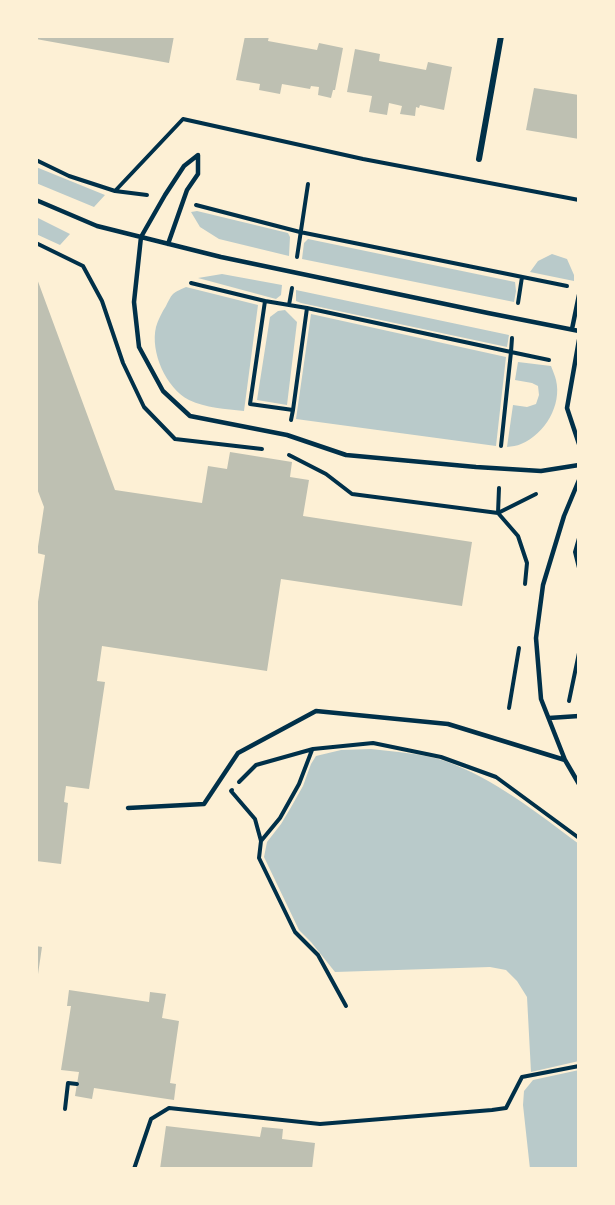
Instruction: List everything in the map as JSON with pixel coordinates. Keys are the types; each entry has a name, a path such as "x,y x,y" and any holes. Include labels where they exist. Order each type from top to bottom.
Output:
{"street":[{"path":"479,159 501,36"}],"lane":[{"path":"168,244 187,190 198,174 198,155 184,166 141,237 134,302 139,348 163,391 190,416 287,435 346,455 541,471 579,465"},
{"path":"36,200 97,226 168,244 579,331"},
{"path":"572,329 579,295"},
{"path":"579,340 567,408 579,444"},
{"path":"579,480 564,516 543,585 536,638 541,699 565,760 579,784"},
{"path":"128,808 204,804 238,753 316,711 448,724 565,760"},
{"path":"549,718 579,716"}],"path":[{"path":"115,191 183,119 363,159 579,201"},
{"path":"36,160 69,176 115,191 147,195"},
{"path":"289,305 308,184"},
{"path":"187,202 300,232 570,286"},
{"path":"36,243 83,266 102,301 123,363 144,408 175,439 265,449"},
{"path":"518,303 522,277"},
{"path":"192,284 265,302 308,308 549,360"},
{"path":"265,302 250,404 293,410 308,308"},
{"path":"501,446 512,338"},
{"path":"284,452 326,474 352,495 498,513 536,494"},
{"path":"499,488 498,513 518,536 527,563 525,587"},
{"path":"579,538 575,552 579,568"},
{"path":"509,708 519,645"},
{"path":"568,701 579,653"},
{"path":"346,1006 318,955 295,932 259,858 261,841 255,819 231,791 256,765 312,749 373,743 441,757 496,777 579,838"},
{"path":"261,841 280,818 299,784 312,749"},
{"path":"134,1169 151,1119 169,1108 320,1124 492,1110 506,1108 522,1077 579,1066"},
{"path":"65,1109 68,1083 77,1084"}],"shaded area":[{"path":"36,167 105,195 94,207 36,183"},
{"path":"197,211 288,233 290,237 289,256 219,239 200,227 191,212"},
{"path":"36,217 70,234 60,245 36,234"},
{"path":"308,239 515,282 514,302 302,259 304,243"},
{"path":"552,254 567,259 574,275 574,281 530,272 538,261"},
{"path":"222,274 282,285 281,295 276,299 198,278"},
{"path":"186,287 258,305 244,411 223,409 189,400 173,387 162,368 155,347 156,327 172,295"},
{"path":"296,290 509,335 507,347 301,303 296,301"},
{"path":"285,310 297,322 287,405 257,400 270,317 278,311"},
{"path":"311,314 506,357 496,446 296,419"},
{"path":"518,362 551,366 556,380 556,399 550,418 537,433 521,444 507,447 513,405 527,407 536,404 539,395 538,386 515,380"},
{"path":"371,749 427,756 463,768 515,797 579,844 579,1061 531,1072 527,997 517,981 506,970 490,967 335,972 299,930 264,857 267,842 290,809 316,756 341,750"},
{"path":"579,1070 579,1169 530,1169 523,1105 524,1091 533,1080"}],"building":[{"path":"36,36 174,36 169,63 36,39"},
{"path":"245,36 269,36 268,41 317,50 319,43 343,48 335,90 331,98 318,95 319,87 311,86 310,89 282,84 280,94 259,90 260,84 236,80"},
{"path":"355,49 380,54 379,61 426,70 428,62 452,67 444,110 420,105 419,108 416,107 415,116 400,114 402,106 389,103 387,115 369,112 372,96 347,92"},
{"path":"534,88 579,95 579,139 526,130"},
{"path":"36,276 115,490 202,503 208,466 227,469 230,452 292,462 290,477 309,480 303,516 472,542 462,606 281,579 267,671 102,646 97,681 105,682 89,789 66,786 64,802 68,803 61,864 36,861 36,615 45,555 37,553 44,507 36,486"},
{"path":"36,946 42,947 37,981 36,981"},
{"path":"69,990 149,1002 150,992 166,994 162,1018 179,1021 170,1083 176,1084 174,1100 94,1088 92,1099 75,1096 79,1072 61,1070 71,1006 67,1006"},
{"path":"166,1126 260,1137 262,1127 283,1129 282,1139 315,1143 312,1169 160,1169"}]}
